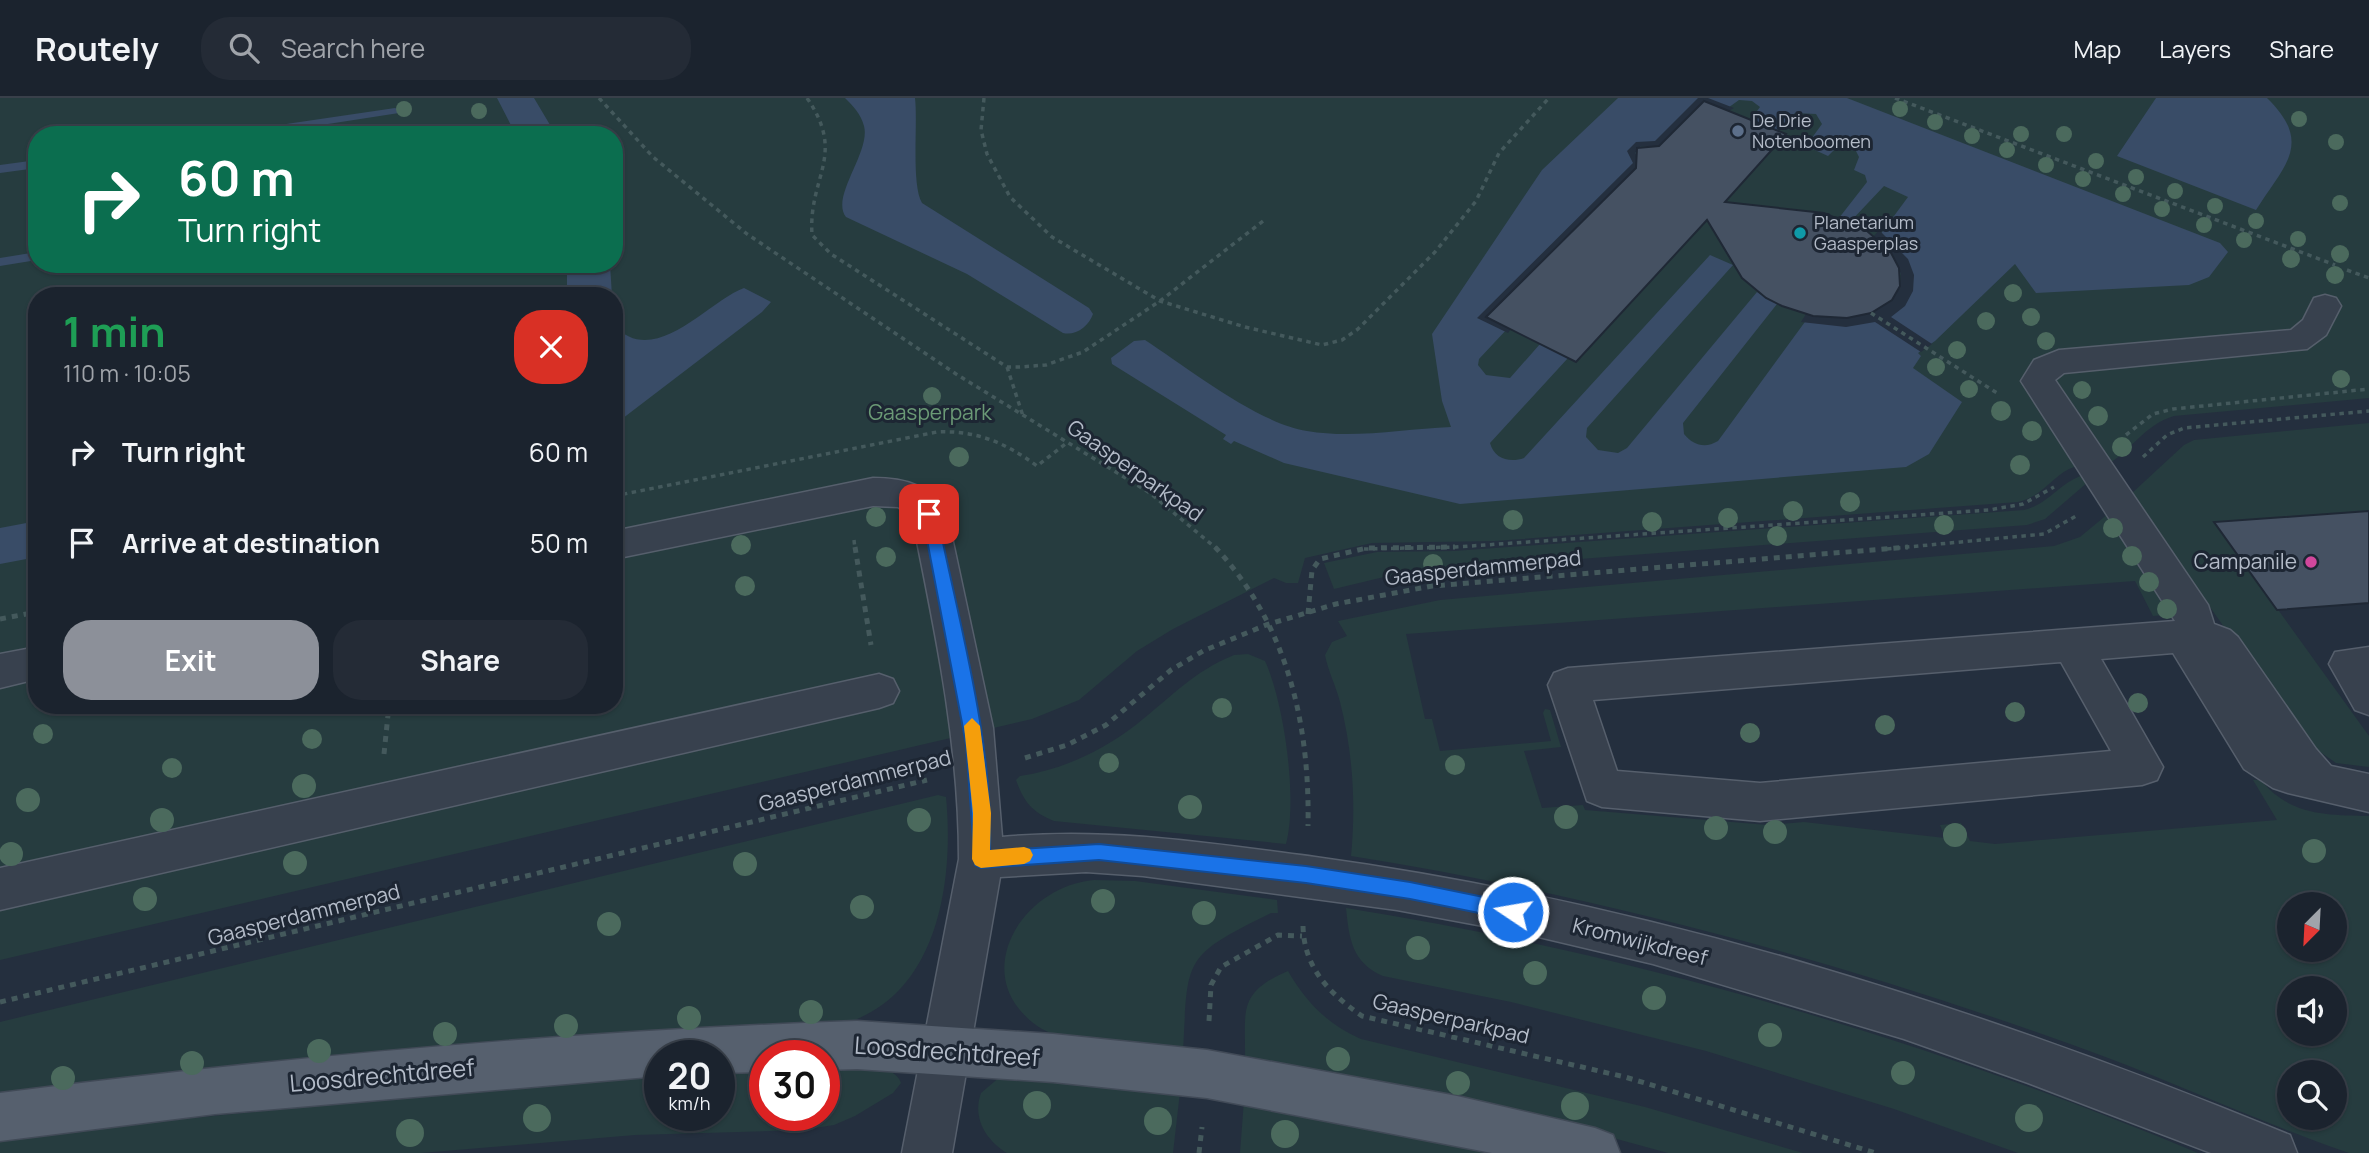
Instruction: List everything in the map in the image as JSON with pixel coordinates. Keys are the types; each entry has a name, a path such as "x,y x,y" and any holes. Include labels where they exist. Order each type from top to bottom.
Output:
{"main road":[{"name":"Loosdrechtdreef","path":"0,1117 215,1090 673,1051 857,1045 1207,1074 1418,1112 1595,1153"}],"street":[{"path":"2325,306 2316,327 2308,337 2296,341 2059,362 2046,368 2039,381 2194,616 2190,636 2259,756 2288,775 2322,785 2369,793"},
{"path":"623,543 873,492 900,493 915,498 929,514 971,721 982,813 981,859 948,1051 927,1153"},
{"path":"2072,645 2142,767 1760,802 1602,788 1568,685 2072,645 2190,636"},
{"path":"2369,663 2348,664 2369,698"},
{"path":"0,671 28,665"},
{"path":"0,889 879,691"},
{"name":"Kromwijkdreef","path":"981,859 1099,852 1306,875 1410,890 1539,917 1677,950 1799,984 1993,1044 2272,1153"}],"path":[{"name":"Gaasperparkpad","path":"599,98 637,140 724,216 821,285 1166,506 1217,549 1271,624 1303,718 1309,760 1302,936 1309,967 1340,1002 1362,1016 1625,1077 1876,1153"},
{"path":"807,98 822,118 829,146 811,211 813,235 831,254 1007,367 1046,365 1083,352 1160,301 1263,221"},
{"path":"984,98 981,130 987,155 1010,197 1052,237 1160,301 1322,345 1342,340 1373,316 1435,252 1476,201 1499,153 1549,98"},
{"path":"1895,98 2369,278"},
{"path":"1871,313 1926,348"},
{"path":"1007,367 1023,416"},
{"path":"1308,614 1311,570 1320,559 1367,548 1456,547 2011,507 2038,501 2100,474 2159,411 2369,388"},
{"name":"Gaasperdammerpad","path":"0,1002 1040,755 1086,736 1119,716 1187,660 1271,624 1354,600 1432,586 2044,534 2073,519 2100,474 2175,430 2369,411"},
{"path":"839,451 879,691"},
{"path":"0,620 28,614"}],"green space":[{"name":"Gaasperpark","path":"0,98 2369,98 2369,398 2174,416 2153,426 2107,464 2069,469 2033,496 2018,502 1495,541 1372,543 1305,558 1298,583 1286,583 1274,578 1173,629 1137,651 1079,700 1032,719 0,960"},
{"path":"2369,423 2369,511 2215,522 2369,736 2369,767 2336,763 2303,740 2131,494 2184,445 2194,440"},
{"path":"2084,475 2088,482 2045,519 2027,525 1449,569 1384,577 1334,589 1324,563 1377,552 1454,551 2024,510 2041,503"},
{"path":"2109,513 2175,614 2153,616 2135,581 1406,634 1425,719 1432,719 1440,751 1551,741 1543,713 1545,709 1550,710 1561,747 1524,751 1542,808 1583,805 1585,810 1768,825 1804,822 1945,838 1940,825 1961,823 1970,841 1995,844 2277,820 2253,780 2261,780 2284,801 2297,807 2324,814 2369,816 2369,1153 2349,1153 2288,1130 2347,1130 2347,1060 2277,1060 2277,1126 2073,1045 1985,1014 1806,959 1626,911 1535,890 1351,856 1351,759 1340,702 1325,655 1332,642 1347,636 1338,621 1440,600 2054,546 2080,537"},
{"path":"1248,654 1265,661 1272,679 1283,725 1290,778 1286,844 1054,821 1034,810 1026,800 1016,780 1020,776 1067,764 1097,750 1137,724 1194,677 1234,655"},
{"path":"938,795 946,797 947,863 943,896 934,929 921,959 903,986 879,1007 849,1022 0,1100 0,1022"},
{"path":"1094,880 1135,881 1277,900 1278,913 1271,913 1220,940 1205,951 1196,964 1186,997 1183,1053 1090,1043 1054,1034 1042,1029 1019,1009 1007,986 1005,963 1011,939 1024,918 1043,899 1067,886"},
{"path":"1346,908 1563,950 1779,1005 1992,1074 2198,1153 2018,1153 1894,1109 1706,1051 1511,1002 1383,976 1358,957 1351,939"},
{"path":"1288,971 1318,1011 1361,1039 1645,1107 1803,1153 1668,1153 1562,1124 1245,1062 1247,1006 1259,987"},
{"path":"840,1063 880,1068 897,1076 901,1083 893,1093 840,1122"},
{"path":"749,1067 749,1131 769,1131 635,1135 421,1153 0,1153 0,1137 644,1074 644,1131 735,1131 735,1068"},
{"path":"1001,1076 1180,1092 1173,1153 1007,1153 987,1135 978,1111 981,1093"},
{"path":"1244,1100 1509,1153 1240,1153"}],"water":[{"path":"497,98 534,98 551,126 511,126"},
{"path":"845,98 915,98 916,168 922,203 1089,308 1093,314 1085,326 1073,333 1063,333 967,274 846,217 842,208 843,198 865,137 861,118"},
{"path":"1618,98 1847,98 2220,243 2228,252 2209,277 2189,285 2036,293 2015,264 1935,341 1918,353 1921,356 1913,368 1962,402 1929,454 1906,467 1460,504 1284,463 1234,441 1231,444 1223,439 1226,435 1112,364 1111,358 1134,341 1145,340 1245,406 1287,426 1307,431 1360,434 1451,427 1442,401 1432,334 1542,170","holes":["1739,100 1752,101 1760,107 1751,119 1777,130 1795,113 1816,114 1822,124 1806,146 1828,156 1837,147 1856,151 1859,157 1854,170 1865,175 1867,182 1839,218 1850,222 1884,186 1908,197 1877,239 1895,259 1901,276 1898,291 1888,302 1872,310 1831,317 1810,315 1718,441 1708,445 1695,443 1684,434 1683,423 1777,304 1757,292 1627,448 1618,453 1598,450 1586,437 1587,428 1733,265 1710,255 1524,458 1508,460 1499,456 1490,443 1568,358 1540,344 1510,378 1486,375 1478,365 1479,359 1508,328 1486,316 1642,162 1635,153 1641,146 1657,147 1704,101 1725,110"]},
{"path":"2156,98 2267,98 2281,114 2292,142 2284,167 2256,210 2117,156"},
{"path":"567,273 611,273 611,287 567,287"},
{"path":"744,288 771,302 762,312 623,418 623,332 630,337 646,340 663,336"},
{"path":"28,523 28,559 0,564 0,528"}],"pier":[{"path":"1698,98 1708,98 1734,108 1729,111 1704,101 1657,147 1641,146 1635,153 1642,162 1487,316 1511,329 1508,333 1477,318 1633,163 1627,151 1636,142 1655,141"},
{"path":"1879,230 1908,259 1914,275 1913,291 1905,306 1891,317 1932,344 1921,352 1875,322 1846,327 1801,322 1806,314 1838,318 1866,314 1892,300 1900,287 1901,274 1890,251 1874,236"}],"building":[{"name":"Planetarium Gaasperplas","path":"1704,101 1786,134 1725,202 1824,213 1867,231 1890,251 1899,268 1900,286 1892,300 1871,313 1847,318 1813,316 1782,306 1766,298 1742,278 1707,220 1576,362 1486,317 1636,168 1637,148 1659,146"},
{"name":"Campanile","path":"2369,511 2369,603 2277,610 2214,522"}],"waterway":[{"path":"293,126 395,111"},
{"path":"0,169 28,165"},
{"path":"0,262 28,257"}],"slow traffic":[{"path":"972,726 982,813 981,859 1024,855"}],"place":[{"name":"De Drie Notenboomen","path":"1738,131"},
{"name":"Planetarium Gaasperplas","path":"1800,233"},
{"name":"Campanile","path":"2311,562"}],"route":[{"path":"929,514 975,744 982,813 981,859 1099,852 1306,875 1410,890 1513,912"}]}
